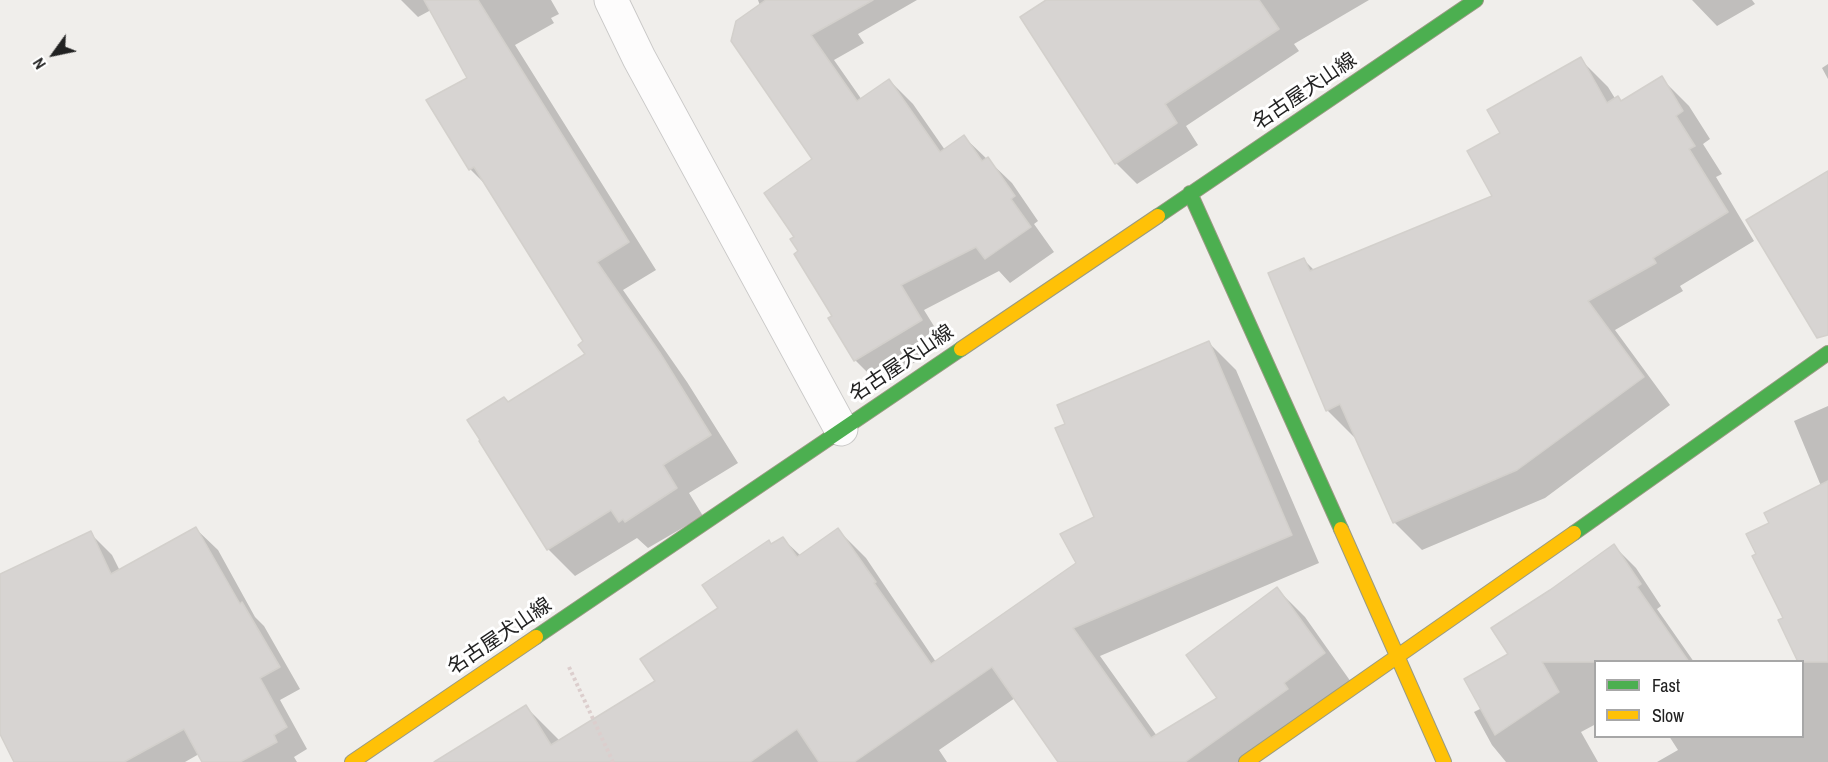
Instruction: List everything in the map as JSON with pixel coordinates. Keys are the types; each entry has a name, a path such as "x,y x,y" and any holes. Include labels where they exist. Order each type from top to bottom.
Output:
{"main road":[{"name":"名古屋犬山線","path":"351,762 1475,0"},
{"path":"1190,193 1444,762"},
{"path":"1246,762 1399,657 1828,353"}],"street":[{"path":"611,0 644,68 842,429"}],"path":[{"path":"550,627 613,762"}],"building":[{"path":"424,0 478,0 629,242 597,262 660,353 711,435 663,465 677,488 625,522 623,519 619,522 611,510 547,550 467,420 504,397 508,402 585,354 578,345 583,341 474,167 469,170 426,100 467,78"},
{"path":"766,0 873,0 811,35 857,101 889,79 940,152 964,135 982,161 988,157 1015,196 1011,199 1031,227 985,259 976,247 901,285 922,320 854,361 828,318 832,316 794,254 798,251 790,239 794,237 764,193 812,159 731,41 736,21"},
{"path":"1046,0 1259,0 1279,29 1165,104 1177,123 1115,164 1020,17"},
{"path":"1581,57 1607,103 1618,96 1621,101 1662,76 1683,111 1676,116 1695,146 1689,149 1728,212 1653,258 1656,263 1588,301 1644,377 1517,470 1393,523 1340,404 1326,411 1268,273 1304,258 1310,271 1492,196 1467,151 1500,133 1487,110"},
{"path":"1828,171 1828,335 1817,338 1746,220"},
{"path":"1209,341 1292,535 1073,628 1151,738 1217,698 1186,655 1277,587 1325,653 1284,683 1288,689 1185,762 1058,762 992,667 854,762 819,762 797,729 750,762 434,762 526,705 551,745 655,681 640,659 718,608 702,585 769,540 771,544 783,537 797,557 838,528 931,664 1076,563 1060,534 1094,517 1055,428 1065,424 1057,405"},
{"path":"1828,481 1828,662 1797,660 1778,620 1783,618 1752,556 1756,554 1746,534 1769,523 1764,513"},
{"path":"196,527 240,604 242,602 280,667 260,678 287,727 274,735 277,742 240,762 202,762 184,729 124,762 14,762 0,734 0,574 91,531 111,574"},
{"path":"1614,544 1641,584 1637,587 1688,660 1542,662 1559,692 1495,735 1464,679 1508,654 1491,628 1550,590"}],"traffic: fast":[{"path":"1158,216 1476,0"},
{"path":"1190,193 1341,529"},
{"path":"536,637 961,349"},
{"path":"1574,533 1828,353"}],"traffic: slow":[{"path":"961,349 1158,216"},
{"path":"1341,529 1444,762"},
{"path":"1246,762 1574,533"},
{"path":"352,762 536,637"}]}
